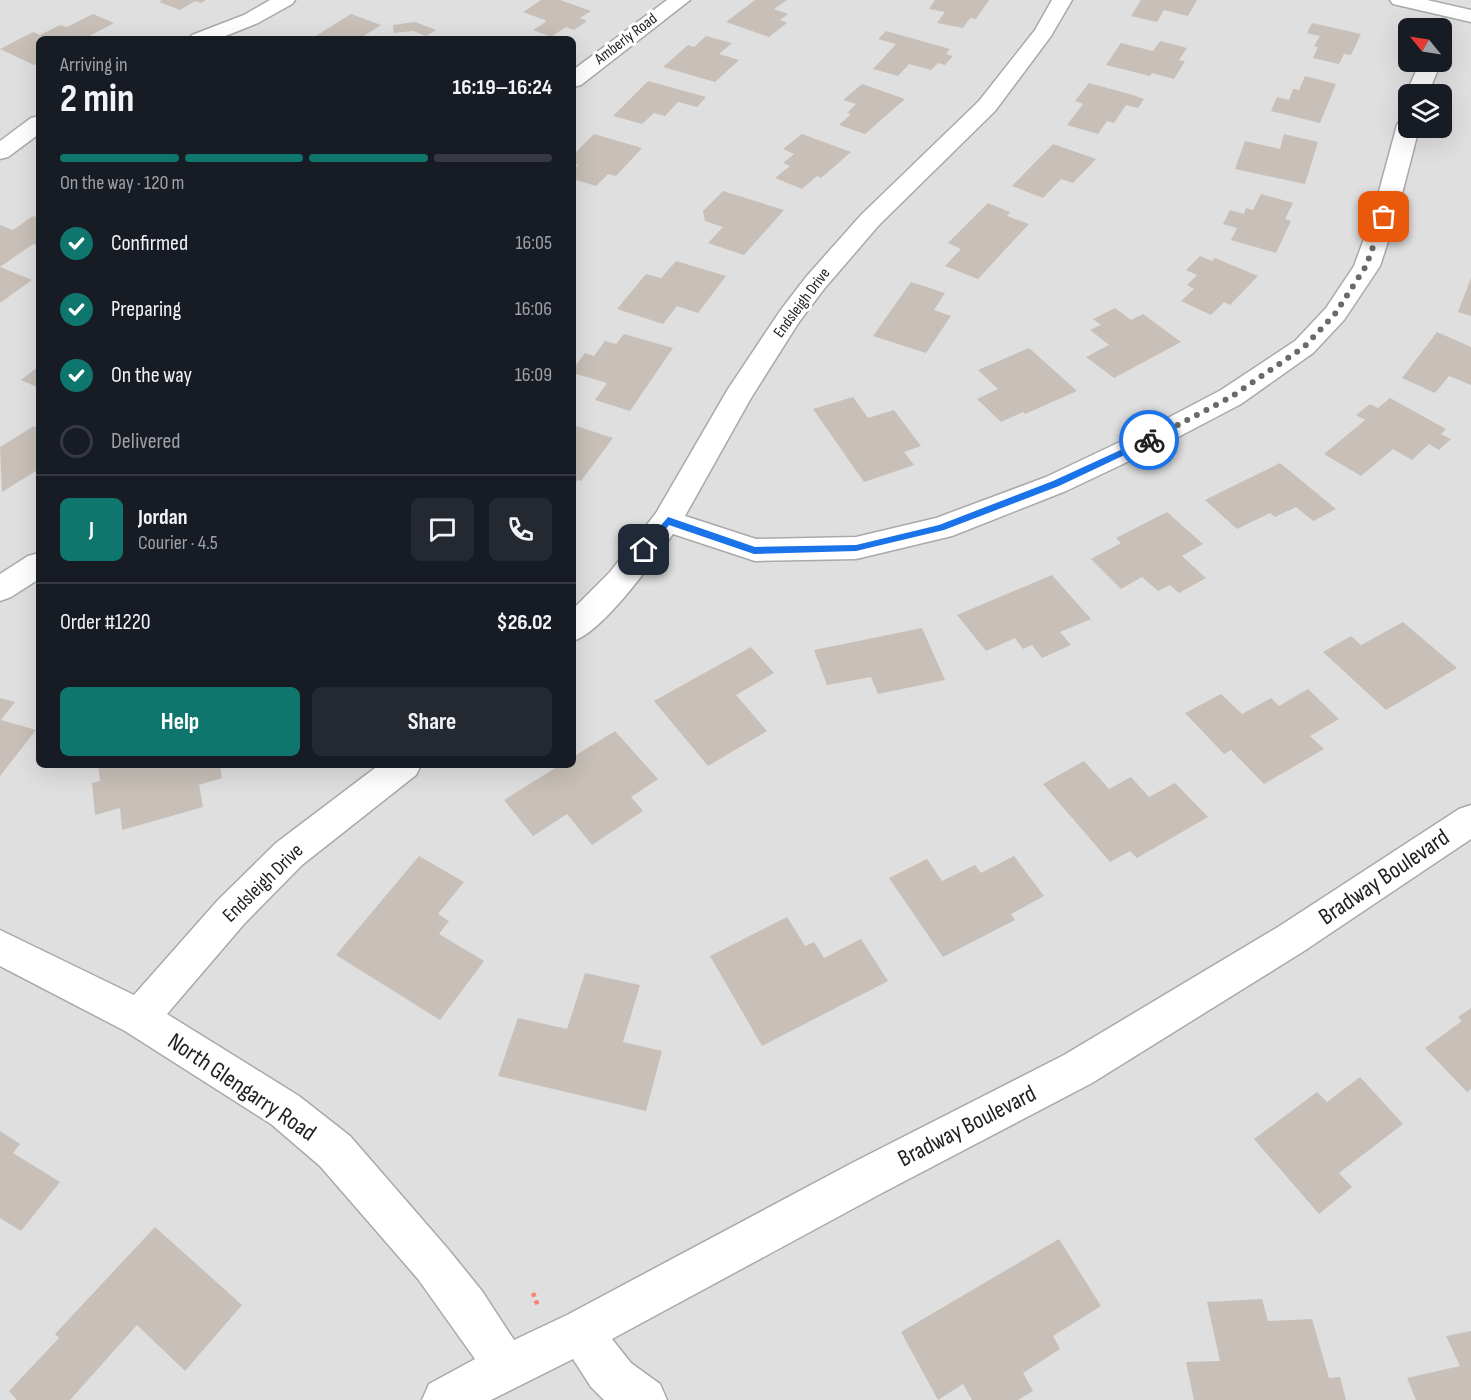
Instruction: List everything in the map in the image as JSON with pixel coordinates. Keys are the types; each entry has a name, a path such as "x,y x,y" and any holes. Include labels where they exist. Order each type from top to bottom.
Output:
{"street":[{"path":"207,36 250,19 285,0"},
{"name":"Amberly Road","path":"576,78 680,0"},
{"name":"Endsleigh Drive","path":"576,626 621,580 668,521 738,396 778,333 815,283 870,220 987,106 1044,32 1062,0"},
{"path":"1400,0 1461,14"},
{"path":"0,152 36,125"},
{"path":"668,521 754,550 856,548 940,528 1056,483 1153,438 1231,397 1304,347 1335,314 1366,266 1384,217 1405,138"},
{"path":"0,589 36,566"},
{"name":"Endsleigh Drive","path":"140,1018 231,912 290,854 400,768"},
{"name":"Bradway Boulevard","path":"445,1400 506,1366 583,1331 1078,1069 1291,939 1471,820"},
{"name":"North Glengarry Road","path":"0,946 140,1018 285,1110 335,1151 433,1264 466,1307 506,1366"},
{"path":"583,1331 599,1364 632,1394 644,1400"}],"shaded area":[{"path":"0,0 1471,0 1471,1400 0,1400"}],"building":[{"path":"162,0 206,0 201,3 195,1 180,10 159,2"},
{"path":"541,0 560,0 591,11 580,18 587,21 574,30 566,27 552,36 533,30 547,21 523,12"},
{"path":"755,0 787,0 774,9 788,14 780,20 787,23 769,37 726,22"},
{"path":"935,0 989,0 976,19 970,18 963,28 937,23 945,12 929,9"},
{"path":"1141,0 1197,0 1188,16 1164,10 1157,22 1131,16"},
{"path":"93,14 114,23 90,36 36,36 36,64 34,65 0,49 33,32 40,35 60,25 67,27"},
{"path":"351,14 381,25 364,36 316,36"},
{"path":"415,22 436,30 426,36 413,31 394,33 393,25"},
{"path":"1312,23 1361,34 1351,55 1344,54 1339,64 1313,58 1318,47 1314,46 1320,36 1307,33"},
{"path":"886,31 950,49 946,54 953,56 945,65 938,63 931,70 909,64 898,76 873,69 896,44 878,39"},
{"path":"706,36 732,43 719,54 739,60 715,82 663,67 688,45 694,47"},
{"path":"1160,41 1187,48 1179,60 1185,61 1174,79 1152,73 1150,76 1106,65 1121,43 1153,51"},
{"path":"1305,76 1336,84 1320,123 1271,111 1277,97 1289,100 1293,89 1299,90"},
{"path":"648,81 706,97 697,107 678,102 665,116 654,113 642,124 613,116"},
{"path":"1089,83 1144,99 1138,108 1126,105 1114,123 1107,121 1098,134 1067,125 1083,104 1075,101"},
{"path":"862,84 905,99 865,134 839,125 851,114 847,113 856,104 843,100"},
{"path":"594,134 642,148 616,176 608,174 596,186 576,180 578,165 576,164 576,152"},
{"path":"802,134 851,152 821,178 817,176 802,189 775,178 790,166 783,163 794,154 783,149"},
{"path":"1284,134 1318,142 1305,184 1235,169 1245,141 1280,149"},
{"path":"1053,144 1096,159 1073,183 1061,179 1043,198 1012,186"},
{"path":"723,191 784,210 744,255 708,243 723,227 705,221 703,211"},
{"path":"1261,194 1293,203 1285,219 1291,221 1276,253 1231,240 1237,228 1223,224 1230,210 1244,214 1246,208 1253,210"},
{"path":"988,203 1010,212 1007,216 1029,224 978,279 945,266 961,249 948,243"},
{"path":"33,216 36,217 36,245 33,244 0,267 0,225 13,230"},
{"path":"1200,256 1212,261 1215,258 1258,276 1230,305 1224,302 1211,315 1181,301 1194,289 1187,285 1197,275 1186,270"},
{"path":"676,261 726,276 698,313 677,306 663,324 617,309 646,274 661,278"},
{"path":"0,267 32,280 0,303"},
{"path":"1471,278 1471,316 1458,312"},
{"path":"911,282 945,293 934,310 951,316 926,353 873,336"},
{"path":"1115,308 1131,320 1143,314 1181,342 1114,378 1086,357 1109,345 1090,330 1101,325 1093,319"},
{"path":"1437,332 1471,347 1471,385 1449,376 1435,393 1402,378"},
{"path":"624,334 673,348 630,411 595,400 607,383 576,374 576,365 585,353 594,356 605,341 616,344"},
{"path":"1029,348 1077,391 1001,422 977,399 998,389 978,370"},
{"path":"36,368 36,387 21,380"},
{"path":"853,397 868,418 894,410 921,446 904,452 914,465 864,482 813,409"},
{"path":"1390,398 1446,429 1441,434 1451,439 1439,450 1429,444 1412,460 1393,449 1361,476 1324,454 1365,420 1356,415 1370,404 1378,408"},
{"path":"34,426 36,428 36,471 2,492 0,447"},
{"path":"576,426 613,438 581,481 576,482"},
{"path":"1280,463 1336,509 1313,521 1296,507 1275,517 1270,513 1237,529 1205,500"},
{"path":"1167,512 1203,544 1182,556 1206,578 1179,593 1170,585 1158,591 1142,577 1121,589 1091,559 1121,543 1116,538"},
{"path":"1052,575 1091,619 1060,632 1071,645 1042,658 1032,645 1023,649 1015,638 986,651 957,615"},
{"path":"1403,622 1457,668 1386,710 1323,652 1351,636 1361,645"},
{"path":"922,628 945,680 878,694 871,677 827,685 814,650"},
{"path":"751,647 774,673 736,695 767,731 708,766 654,701"},
{"path":"1308,689 1339,719 1310,736 1324,749 1264,784 1231,750 1224,754 1185,713 1221,694 1242,714 1271,698 1279,706"},
{"path":"0,698 15,702 1,720 36,730 0,776"},
{"path":"615,731 658,779 631,797 643,811 592,845 567,814 533,836 504,800 555,768 576,768 576,755"},
{"path":"1084,761 1109,789 1131,777 1149,797 1175,783 1208,817 1137,858 1130,851 1110,862 1043,784"},
{"path":"98,768 220,768 222,778 199,785 203,807 122,830 120,808 95,815 92,783 100,781"},
{"path":"419,856 464,882 438,914 449,921 439,934 484,961 440,1020 336,955"},
{"path":"1014,856 1044,896 1011,914 1015,920 943,957 889,878 927,859 942,881 975,865 981,873"},
{"path":"787,917 805,946 814,942 824,958 861,939 888,981 762,1046 710,956"},
{"path":"585,973 640,985 623,1042 662,1051 646,1111 498,1076 518,1018 567,1029"},
{"path":"1471,1008 1471,1089 1467,1092 1425,1048 1462,1021 1458,1017"},
{"path":"1360,1077 1403,1124 1339,1173 1352,1187 1319,1214 1254,1139 1317,1092 1327,1102"},
{"path":"0,1131 20,1144 13,1153 60,1182 21,1231 0,1218"},
{"path":"155,1227 242,1305 185,1371 137,1325 70,1400 17,1400 9,1391 59,1338 55,1334"},
{"path":"1059,1239 1101,1306 1053,1336 1060,1349 1023,1373 1033,1391 1018,1400 972,1400 963,1384 938,1400 901,1332"},
{"path":"1262,1299 1268,1321 1312,1319 1329,1378 1340,1377 1346,1400 1194,1400 1186,1362 1220,1361 1207,1302"},
{"path":"1471,1331 1471,1400 1416,1400 1407,1378 1460,1366 1446,1336"}],"way so far":[{"path":"1149,440 1231,397 1304,347 1335,314 1366,266 1384,217"}],"route":[{"path":"644,550 668,521 754,550 856,548 940,528 1056,483 1149,440"}]}
